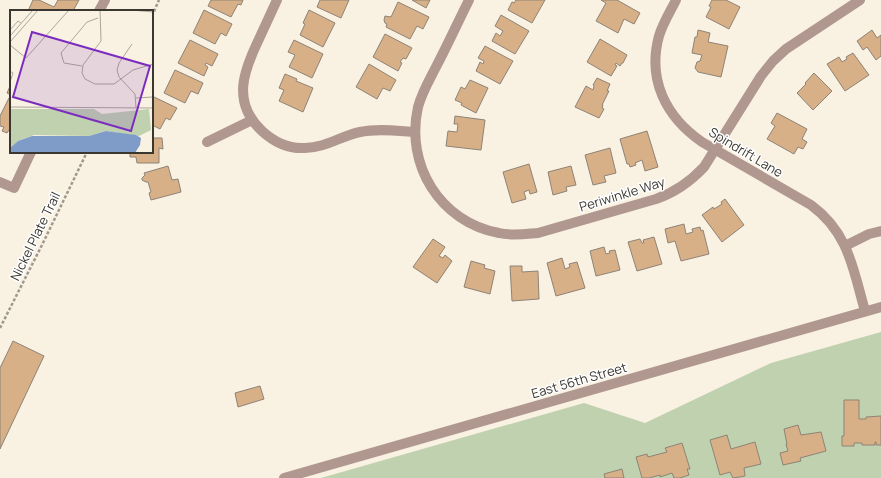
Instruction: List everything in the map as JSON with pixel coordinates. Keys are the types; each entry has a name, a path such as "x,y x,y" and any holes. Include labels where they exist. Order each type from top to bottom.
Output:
{"street":[{"path":"100,10 105,0"},
{"path":"277,0 249,60 244,77 243,90 245,102 252,120 260,129 280,144 292,148 317,147 329,144 343,137 362,132 381,130 415,132"},
{"name":"Periwinkle Way","path":"469,0 423,94 418,111 415,132 418,155 421,167 429,184 440,200 459,217 488,231 519,235 538,233 669,195 685,185 704,167 761,76 773,61 786,49 860,0"},
{"name":"Spindrift Lane","path":"676,0 664,24 657,48 657,74 664,99 677,121 691,134 715,150 811,205 831,223 845,246 865,311"},
{"path":"207,142 252,120"},
{"path":"0,182 14,188 31,153"},
{"path":"845,246 869,234 881,231"},
{"name":"East 56th Street","path":"284,478 881,307"}],"path":[{"path":"153,14 159,0"},
{"name":"Nickel Plate Trail","path":"0,328 87,153"}],"green space":[{"path":"881,332 881,478 321,478 584,403 645,423 771,363"}],"building":[{"path":"33,0 39,0 54,7 58,0 79,0 74,10 28,10"},
{"path":"211,0 243,0 241,5 238,4 231,17 208,6"},
{"path":"320,0 349,0 341,18 317,7"},
{"path":"412,0 430,0 426,8"},
{"path":"516,0 545,0 532,23 508,10 512,2 514,3"},
{"path":"601,0 617,0 640,13 634,24 624,19 618,33 596,21 606,3"},
{"path":"712,0 726,0 740,7 729,29 706,17 711,7 709,6"},
{"path":"398,2 429,17 423,29 417,26 410,39 386,27 387,24 384,20 385,16 391,17"},
{"path":"204,10 232,24 226,36 221,33 215,44 193,33"},
{"path":"309,10 335,23 323,47 300,35 305,24 303,23"},
{"path":"501,15 529,31 515,54 492,41 496,33 500,36 503,31 495,26"},
{"path":"698,30 710,33 708,42 728,46 721,77 698,72 695,68 702,55 692,53"},
{"path":"872,30 877,38 881,35 881,56 876,60 867,47 863,50 857,41"},
{"path":"385,34 412,48 406,59 403,58 400,62 402,63 398,71 373,57"},
{"path":"600,39 627,55 620,66 616,63 615,65 617,66 611,76 587,62"},
{"path":"190,40 218,54 212,66 206,63 205,65 208,67 204,76 178,63"},
{"path":"294,40 323,54 312,78 289,67 295,55 288,52"},
{"path":"485,46 513,61 500,84 476,71 480,62 483,64 484,61 478,58"},
{"path":"853,53 869,75 845,91 827,64 839,57 842,62 847,59 846,57"},
{"path":"369,64 396,80 390,91 383,88 377,99 356,87"},
{"path":"175,70 203,83 198,94 191,91 185,103 164,93"},
{"path":"814,73 832,91 813,110 797,93"},
{"path":"285,74 297,79 296,81 313,88 303,112 279,101 284,90 279,88"},
{"path":"597,78 610,84 607,91 609,91 602,105 602,108 604,109 599,118 575,107 586,86 593,90 593,85"},
{"path":"470,80 488,88 476,113 455,100 461,87 465,89"},
{"path":"10,86 10,94 7,93"},
{"path":"153,96 177,108 170,120 166,118 160,129 153,126"},
{"path":"9,98 10,130 7,133 2,131 4,127 0,126 0,116"},
{"path":"777,113 807,129 802,139 807,142 803,149 798,147 794,154 767,139 775,126 771,123"},
{"path":"455,116 485,120 481,150 446,146 448,131 457,132 458,124 454,124"},
{"path":"647,131 658,167 645,171 642,160 635,163 636,165 630,167 629,164 627,164 620,139"},
{"path":"153,138 162,138 163,149 159,148 159,163 137,163 136,157 130,157 130,153 153,153"},
{"path":"610,148 616,173 604,176 606,182 593,185 585,155"},
{"path":"529,164 537,192 530,194 529,190 524,192 526,199 512,203 503,172"},
{"path":"168,166 172,180 178,179 181,192 151,200 149,193 151,192 148,182 142,180 145,175 144,173"},
{"path":"571,166 576,185 566,187 567,191 553,195 548,172"},
{"path":"725,199 744,225 722,242 702,215 713,207 714,209 722,204 721,202"},
{"path":"684,224 686,234 693,232 692,229 700,227 701,231 703,230 709,254 681,261 675,241 668,243 665,229"},
{"path":"654,237 662,264 637,271 628,242 640,239 642,243 644,243 643,240"},
{"path":"433,239 445,247 439,256 443,258 445,255 452,261 437,283 413,267"},
{"path":"604,247 606,254 610,253 609,251 615,250 620,270 596,276 590,251"},
{"path":"562,258 565,269 570,267 569,264 577,262 585,288 556,296 547,263"},
{"path":"471,261 485,265 484,268 495,271 490,294 464,287"},
{"path":"510,266 522,266 522,272 538,271 539,299 512,301"},
{"path":"13,341 44,356 0,449 0,368"},
{"path":"260,386 264,399 238,407 235,393"},
{"path":"844,400 859,400 859,419 881,416 881,445 876,445 875,442 875,445 862,445 862,443 854,443 854,446 842,446 842,436 844,436"},
{"path":"798,425 801,435 821,432 826,451 800,458 801,461 783,465 780,453 788,451 784,429"},
{"path":"727,435 731,449 755,442 761,464 744,468 745,476 733,478 730,472 720,475 710,440"},
{"path":"682,443 690,469 687,469 689,475 674,478 672,473 660,477 660,475 642,478 636,457 647,454 648,457 667,452 665,448"},
{"path":"622,469 624,478 605,478 604,474"}]}
